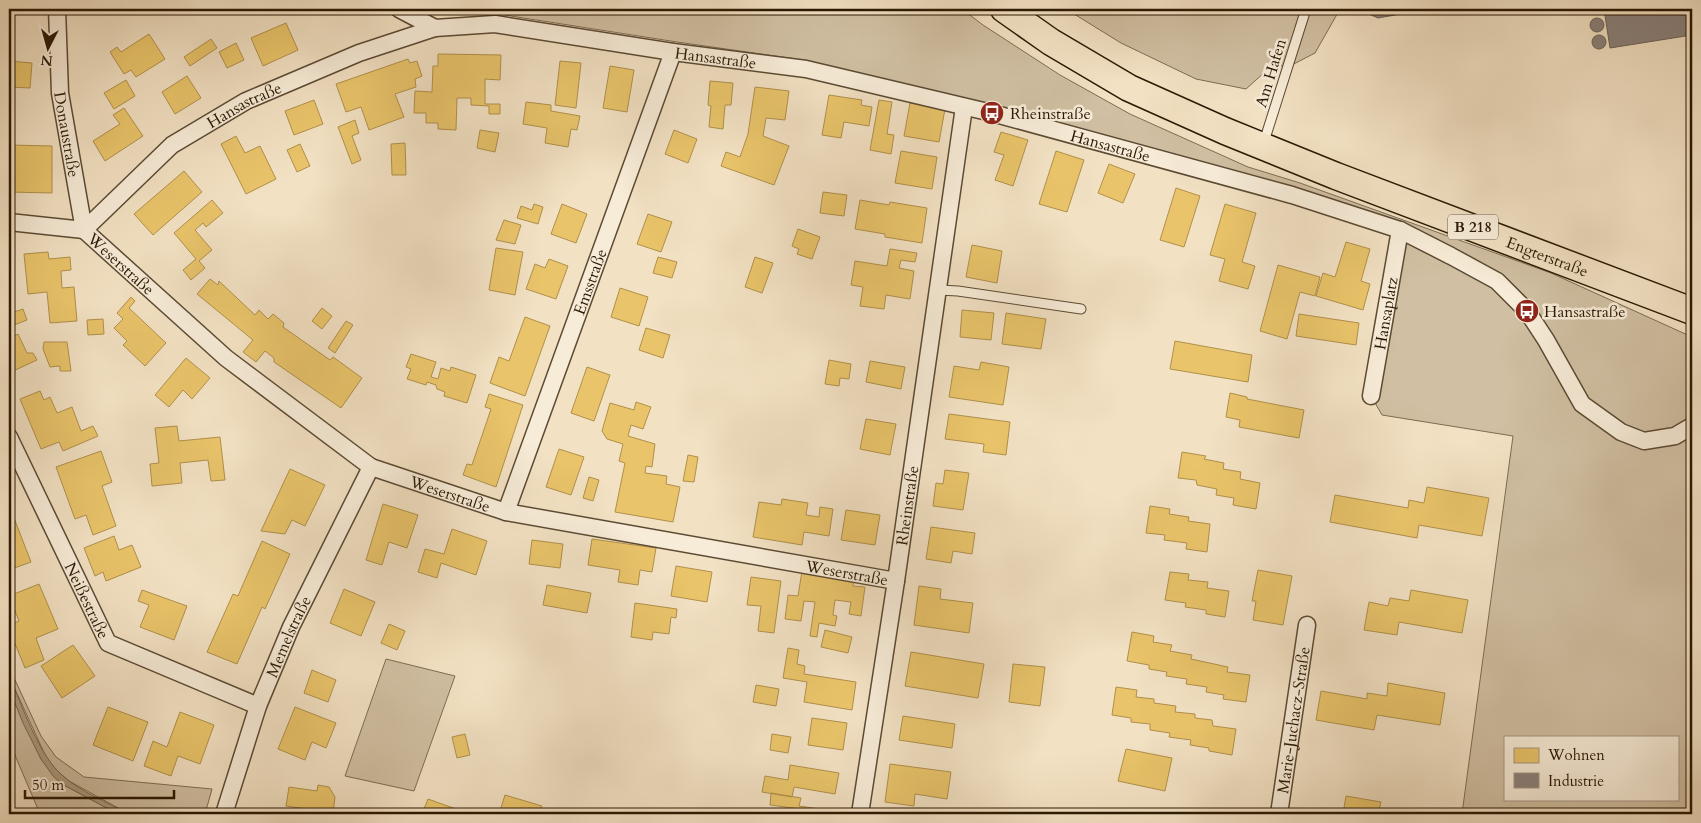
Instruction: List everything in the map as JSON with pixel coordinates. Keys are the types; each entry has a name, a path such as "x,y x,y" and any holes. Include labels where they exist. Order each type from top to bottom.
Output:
{"main road":[{"name":"B 218","path":"1004,9 1050,42 1129,88 1263,146"},
{"name":"Engterstraße","path":"1263,146 1336,176 1692,311"}],"street":[{"name":"Donaustraße","path":"57,9 60,94 84,230"},
{"path":"399,9 436,28"},
{"name":"Hansastraße","path":"84,230 172,145 246,101 359,53 436,28 495,24 673,52 806,69 964,107 1292,195 1400,230 1497,281 1528,311 1582,404 1621,432 1644,441 1675,436 1692,426"},
{"name":"Emsstraße","path":"506,512 673,52"},
{"name":"Rheinstraße","path":"860,814 896,581 964,107"},
{"path":"9,222 84,230"},
{"name":"Weserstraße","path":"84,230 226,358 372,467 506,512 896,581"},
{"name":"Hansaplatz","path":"1371,396 1400,230"},
{"name":"Neißestraße","path":"9,437 108,643 258,706"},
{"name":"Memelstraße","path":"224,814 258,706 292,627 372,467"},
{"name":"Marie-Juchacz-Straße","path":"1278,814 1307,625"}],"lane":[{"name":"Am Hafen","path":"1263,146 1306,9"},
{"path":"938,290 958,291 1081,309"}],"shaded area":[{"path":"466,9 962,9 983,25 1060,75 1130,114 1248,167 1300,183 1551,273 1692,337 1692,814 1462,814 1513,436 1382,415 1371,396 1400,230 964,107 810,61"},
{"path":"1066,9 1340,9 1315,53 1286,68 1275,63 1246,89 1196,79 1121,43"},
{"path":"386,659 455,676 414,791 345,776"},
{"path":"9,667 41,736 56,757 84,777 212,789 205,814 129,814 69,781 55,769 46,757 9,676"},
{"path":"9,676 32,729 54,767 69,781 129,814 118,814 62,784 53,776 41,759 23,723 9,688"},
{"path":"9,688 41,759 62,784 118,814 40,814 9,741"}],"building: Wohnen":[{"path":"9,9 33,9 33,12"},
{"path":"75,9 109,9 108,14"},
{"path":"286,23 298,50 263,66 251,38"},
{"path":"149,34 165,59 136,77 131,70 124,74 110,52 117,47 121,52"},
{"path":"211,39 217,48 190,66 184,57"},
{"path":"236,43 244,60 227,68 219,52"},
{"path":"438,54 501,55 500,80 485,79 485,104 500,104 500,114 489,114 489,106 471,105 471,98 457,98 456,130 438,129 438,123 426,123 426,113 414,113 415,91 432,92 433,66 438,66"},
{"path":"408,59 410,63 417,61 422,76 415,79 416,87 395,94 404,117 369,130 361,107 346,112 336,84"},
{"path":"9,61 32,63 30,88 9,87"},
{"path":"560,61 581,63 576,108 555,105"},
{"path":"610,66 634,70 627,112 603,108"},
{"path":"187,76 201,98 175,114 162,92"},
{"path":"126,80 135,96 114,109 104,93"},
{"path":"710,81 733,83 731,105 725,105 723,129 709,127 711,106 708,105"},
{"path":"755,87 789,91 785,120 766,118 763,136 789,146 774,185 721,166 726,152 740,157 748,134"},
{"path":"829,95 862,100 861,105 872,107 869,126 844,122 841,138 822,135"},
{"path":"314,100 323,124 294,135 285,111"},
{"path":"879,100 892,102 887,134 894,135 891,154 870,150"},
{"path":"526,102 551,105 551,111 580,116 577,130 571,129 568,147 545,143 547,128 523,124"},
{"path":"910,103 945,109 939,142 904,136"},
{"path":"124,108 143,136 105,161 93,141 120,124 113,115"},
{"path":"355,120 359,133 352,136 361,160 352,164 338,127"},
{"path":"480,130 499,133 495,152 477,148"},
{"path":"674,130 697,139 688,163 665,154"},
{"path":"1001,132 1028,140 1013,186 995,180 1004,155 994,152"},
{"path":"236,136 245,153 260,146 276,179 246,194 221,144"},
{"path":"405,143 406,175 392,175 391,144"},
{"path":"300,144 310,166 297,172 287,150"},
{"path":"9,145 52,146 52,193 9,192"},
{"path":"901,151 937,157 932,189 895,183"},
{"path":"1056,151 1084,160 1067,212 1039,204"},
{"path":"1109,164 1135,174 1123,203 1098,193"},
{"path":"184,171 202,192 153,235 134,214"},
{"path":"1176,188 1200,196 1184,247 1160,240"},
{"path":"823,192 847,195 844,216 820,213"},
{"path":"212,200 223,213 206,227 203,223 195,230 212,250 199,261 205,268 191,280 183,270 196,259 174,233"},
{"path":"860,200 889,205 890,202 927,208 922,243 885,237 885,234 855,229"},
{"path":"534,204 543,207 538,224 517,218 521,206 532,210"},
{"path":"562,204 587,214 576,243 551,234"},
{"path":"1225,204 1256,213 1242,262 1255,266 1248,289 1219,281 1225,259 1210,255"},
{"path":"648,214 672,222 661,252 637,244"},
{"path":"504,220 521,225 515,244 496,240"},
{"path":"798,229 820,237 812,259 797,254 799,249 792,246"},
{"path":"1346,242 1370,249 1361,281 1370,284 1363,310 1316,296 1323,273 1335,277"},
{"path":"972,245 1002,251 997,283 966,277"},
{"path":"496,248 523,252 515,295 489,290"},
{"path":"890,249 917,253 915,262 901,260 899,268 914,271 910,299 886,295 884,309 860,306 863,287 851,285 855,261 887,266"},
{"path":"48,252 49,259 70,257 71,270 61,271 62,288 74,287 77,321 50,323 47,292 28,294 24,254"},
{"path":"658,257 677,262 672,278 653,273"},
{"path":"755,257 773,263 762,293 745,287"},
{"path":"549,259 568,266 556,299 526,289 535,264 545,268"},
{"path":"1278,265 1320,277 1315,296 1300,292 1287,339 1260,331"},
{"path":"210,279 218,285 219,281 255,315 259,310 268,319 273,314 284,323 283,327 330,360 333,357 362,378 341,408 274,362 274,358 265,351 256,362 243,352 253,340 197,294"},
{"path":"620,288 648,297 639,326 611,317"},
{"path":"131,297 135,301 129,308 166,343 145,366 123,345 127,341 114,328 123,319 117,313"},
{"path":"9,307 11,313 23,309 27,320 9,327"},
{"path":"322,308 332,316 322,329 312,321"},
{"path":"962,310 994,313 991,340 960,337"},
{"path":"1006,313 1046,319 1041,349 1002,344"},
{"path":"1299,314 1359,323 1356,345 1296,336"},
{"path":"525,317 550,326 525,396 490,383 499,357 509,361"},
{"path":"103,319 104,334 88,335 87,320"},
{"path":"346,321 353,325 335,353 328,348"},
{"path":"646,328 670,335 663,358 639,350"},
{"path":"18,334 27,353 33,353 37,360 9,373 9,339"},
{"path":"1175,341 1252,355 1248,382 1170,369"},
{"path":"44,342 67,342 71,371 60,371 60,366 50,367 43,349"},
{"path":"411,354 436,362 431,377 438,379 441,368 450,371 451,367 476,375 467,403 444,396 445,392 437,389 436,385 427,382 426,385 407,379 411,369 406,367"},
{"path":"186,358 210,378 192,399 183,390 169,407 155,395"},
{"path":"829,360 851,364 849,379 840,378 839,386 825,384"},
{"path":"870,361 905,367 901,389 866,382"},
{"path":"981,362 1009,367 1003,405 949,397 954,366 979,370"},
{"path":"587,367 610,375 594,421 571,413"},
{"path":"40,391 44,400 50,397 57,413 72,407 81,431 93,426 98,436 63,451 59,442 41,449 20,399"},
{"path":"1230,393 1247,397 1247,399 1304,410 1299,438 1239,427 1240,420 1226,417"},
{"path":"489,394 523,405 496,487 463,475 467,464 472,465 491,409 485,407"},
{"path":"636,402 651,407 643,429 631,425 628,436 655,444 652,467 646,466 645,473 667,476 666,484 680,487 673,522 615,512 625,463 619,461 623,444 607,439 602,431 610,403 634,410"},
{"path":"949,414 1010,422 1006,455 983,452 984,444 945,439"},
{"path":"866,419 896,424 890,455 860,449"},
{"path":"177,426 179,441 220,437 225,480 211,481 208,460 180,463 182,483 152,486 150,464 159,463 155,428"},
{"path":"559,449 584,457 571,495 546,487"},
{"path":"101,451 112,482 102,486 116,526 93,535 86,515 75,519 56,467"},
{"path":"1182,452 1206,456 1204,459 1224,463 1223,469 1241,472 1240,479 1260,483 1256,509 1233,505 1234,498 1216,495 1217,489 1197,485 1196,480 1178,478"},
{"path":"688,455 698,457 694,482 683,481"},
{"path":"290,469 325,485 305,526 292,520 285,534 261,531"},
{"path":"945,470 969,473 963,510 933,506 936,483 943,484"},
{"path":"589,477 599,480 593,501 583,498"},
{"path":"1427,487 1489,498 1482,536 1419,525 1417,538 1330,522 1335,495 1408,508 1409,500 1424,503"},
{"path":"782,499 808,503 806,515 819,517 820,507 833,509 829,536 804,532 802,545 753,537 759,502 781,505"},
{"path":"383,504 418,515 407,548 389,542 382,565 366,560"},
{"path":"1150,506 1170,509 1169,514 1189,517 1188,521 1210,524 1207,552 1186,549 1187,543 1164,540 1165,535 1146,533"},
{"path":"846,510 880,515 875,545 841,540"},
{"path":"14,518 31,562 9,570 9,519"},
{"path":"931,527 975,533 972,554 953,551 951,563 926,559"},
{"path":"452,529 487,541 476,575 441,563 437,578 418,572 425,549 444,554"},
{"path":"114,536 119,550 132,545 141,567 106,581 103,572 95,576 84,548"},
{"path":"592,539 656,548 652,572 640,570 638,585 618,582 620,570 588,565"},
{"path":"532,540 563,544 560,568 529,564"},
{"path":"262,541 290,554 265,609 262,607 237,664 207,652 233,594 238,596"},
{"path":"676,566 712,572 707,602 671,596"},
{"path":"1258,570 1292,576 1283,625 1253,620 1256,601 1252,601"},
{"path":"802,571 854,578 853,586 865,587 861,616 849,614 851,602 835,600 833,615 837,616 835,626 819,623 817,637 810,636 815,602 804,601 801,621 785,619 788,595 798,596"},
{"path":"1170,572 1189,574 1188,580 1208,582 1207,588 1229,591 1225,617 1206,614 1206,610 1185,607 1186,603 1165,600"},
{"path":"751,577 781,581 774,633 758,631 761,606 747,605"},
{"path":"39,584 58,629 36,638 44,660 25,668 9,629 9,625 19,621 9,596"},
{"path":"547,585 591,593 587,613 543,605"},
{"path":"919,586 941,589 940,599 973,603 969,633 914,625"},
{"path":"344,589 375,602 361,636 330,623"},
{"path":"142,590 187,606 174,640 140,627 149,605 138,601"},
{"path":"1411,590 1468,600 1462,633 1399,622 1397,635 1364,630 1369,602 1388,606 1390,598 1409,601"},
{"path":"635,603 677,609 676,618 671,617 669,634 653,632 652,640 631,637"},
{"path":"389,624 405,631 397,650 381,643"},
{"path":"825,630 852,637 848,653 821,647"},
{"path":"1132,632 1154,636 1153,642 1172,645 1170,651 1192,655 1191,659 1228,667 1227,672 1250,675 1246,702 1223,699 1224,695 1206,692 1207,687 1186,684 1187,679 1166,676 1167,672 1149,669 1149,665 1127,661"},
{"path":"73,645 95,676 62,698 41,666"},
{"path":"788,648 799,650 797,664 805,666 804,674 856,682 852,710 804,702 807,682 783,678"},
{"path":"911,652 984,664 978,698 905,686"},
{"path":"1013,664 1045,667 1040,706 1009,702"},
{"path":"312,670 336,680 328,702 304,693"},
{"path":"1388,683 1445,693 1440,725 1377,715 1374,730 1316,720 1321,691 1367,699 1367,693 1387,696"},
{"path":"756,685 779,689 776,706 753,702"},
{"path":"1116,687 1137,690 1136,697 1154,699 1154,703 1176,706 1175,712 1195,714 1195,718 1212,720 1213,726 1236,729 1232,755 1190,745 1191,740 1169,737 1170,733 1150,730 1150,724 1131,722 1131,718 1112,715"},
{"path":"108,707 148,722 133,761 93,745"},
{"path":"295,707 336,723 326,748 312,742 305,760 278,749"},
{"path":"180,712 214,725 200,764 178,756 171,776 144,766 153,741 167,747"},
{"path":"903,716 955,724 952,748 899,740"},
{"path":"812,718 847,723 843,750 808,745"},
{"path":"465,734 470,755 457,758 452,737"},
{"path":"772,734 791,737 788,753 770,750"},
{"path":"1126,749 1172,758 1165,791 1118,781"},
{"path":"890,764 951,772 947,799 915,794 914,806 885,802"},
{"path":"790,765 839,773 835,794 794,787 792,797 762,792 765,776 788,780"},
{"path":"318,785 329,787 335,797 333,813 286,806 289,787 317,791"},
{"path":"771,793 801,798 799,806 833,811 832,814 800,814 800,809 770,805"},
{"path":"505,795 542,806 537,814 523,810 521,814 499,814"},
{"path":"1346,796 1381,802 1378,814 1343,814"},
{"path":"428,799 470,814 422,814"},
{"path":"1127,810 1149,814 1127,814"}],"building: Industrie":[{"path":"1357,9 1429,9 1378,18"},
{"path":"1604,9 1692,9 1692,35 1610,48"},
{"path":"1597,18 1602,20 1604,25 1602,30 1597,32 1592,30 1590,25 1592,20"},
{"path":"1596,35 1602,35 1606,42 1602,49 1596,49 1592,45 1592,39"}],"place":[{"name":"Rheinstraße","path":"992,113"},
{"name":"Hansastraße","path":"1527,311"}]}
